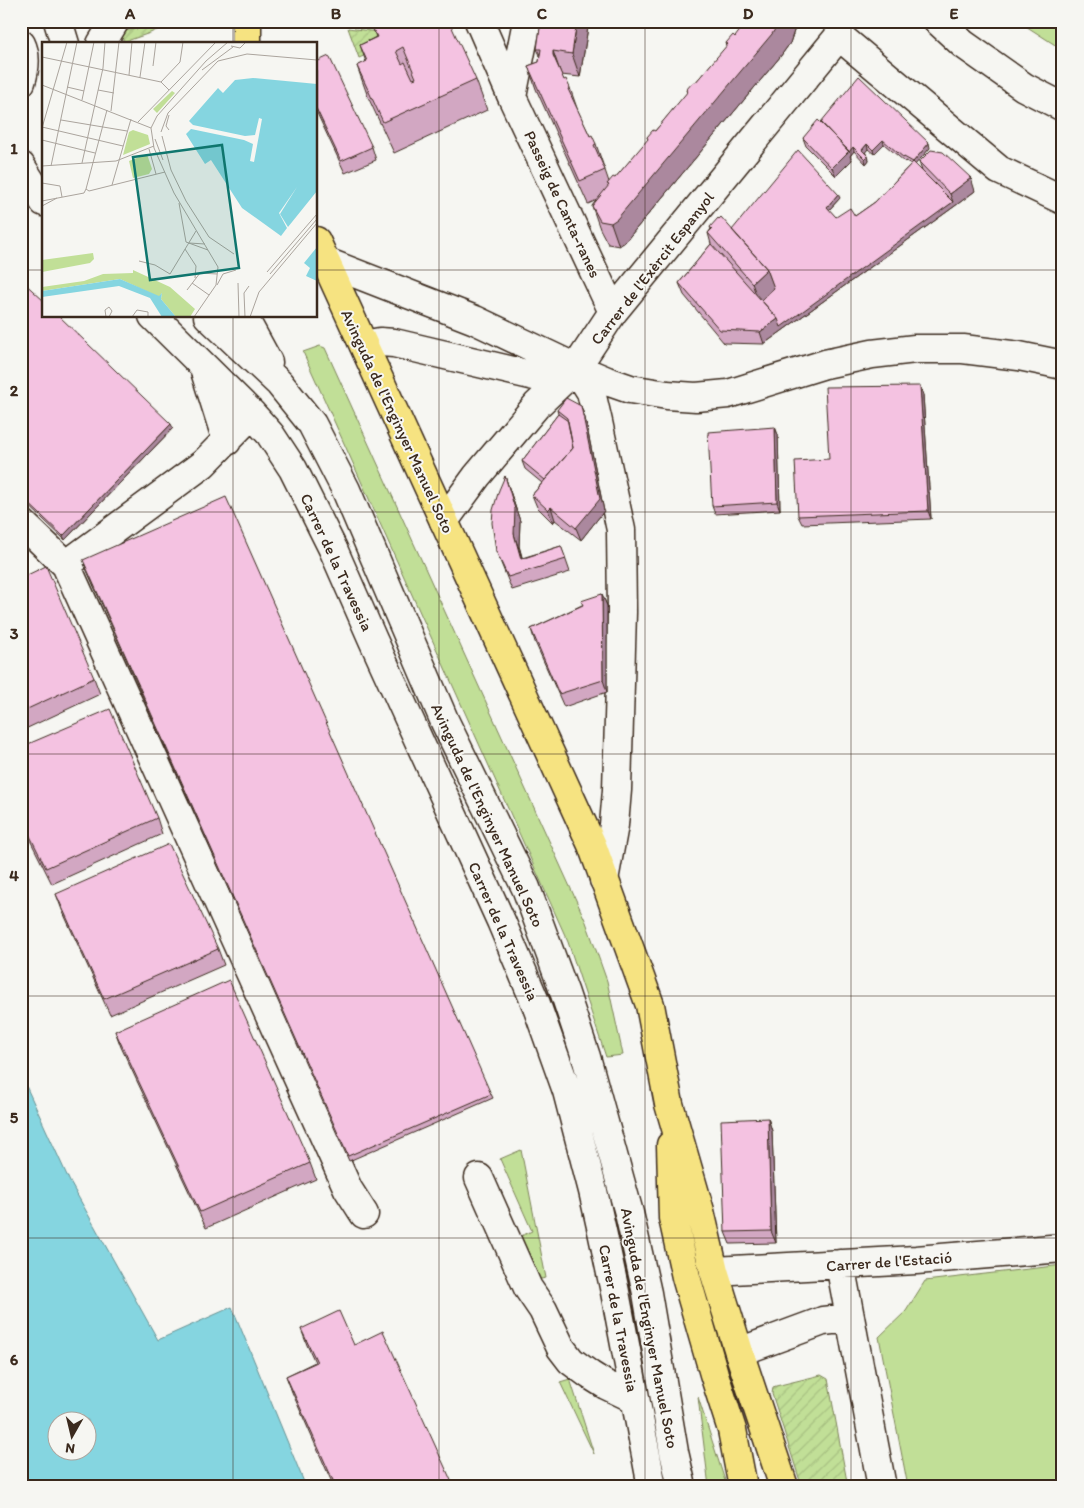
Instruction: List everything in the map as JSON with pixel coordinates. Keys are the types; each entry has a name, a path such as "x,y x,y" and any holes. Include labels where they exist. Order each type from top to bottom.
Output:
{"main road":[{"path":"247,21 247,42"},
{"name":"Avinguda de l'Enginyer Manuel Soto","path":"319,254 364,345 592,846 650,1005 669,1104 700,1211 714,1271 784,1487"},
{"name":"Avinguda de l'Enginyer Manuel Soto","path":"669,1104 673,1218 686,1277 732,1430 743,1487"},
{"path":"732,1430 758,1487"}],"street":[{"path":"58,21 64,42"},
{"path":"102,42 115,21"},
{"name":"Passeig de Canta-ranes","path":"479,21 512,97 613,312"},
{"path":"512,97 528,21"},
{"path":"938,21 963,44 1024,87 1063,108"},
{"name":"Carrer de l'Exèrcit Espanyol","path":"444,521 477,476 537,405 568,375 613,312 839,36 999,170 1063,200"},
{"path":"21,44 25,60 21,82"},
{"path":"21,88 42,75"},
{"path":"319,254 475,320 568,375 591,392 621,530 622,612 618,790 604,880"},
{"name":"Carrer de la Travessia","path":"155,318 252,414 270,434 292,469 333,549 501,920 536,1004 567,1091 593,1191 615,1292 652,1487"},
{"path":"199,318 198,336 203,366 227,441"},
{"name":"Avinguda de l'Enginyer Manuel Soto","path":"210,318 279,383 312,424 346,490 445,722 526,888 586,1057 629,1213 647,1293 674,1452 682,1486"},
{"path":"244,318 279,383"},
{"path":"364,345 380,342 394,343 607,381 630,388 667,395 696,397 728,394 825,364 872,354 915,349 963,349 1063,364"},
{"path":"66,565 203,464 252,414"},
{"path":"21,522 66,565 348,1189 364,1214"},
{"path":"479,1178 528,1288 543,1310 561,1348 571,1361 590,1375 628,1395 635,1401"},
{"name":"Carrer de l'Estació","path":"714,1271 1063,1248"},
{"path":"840,1264 882,1487"},
{"path":"739,1352 822,1321 850,1318"}],"green space":[{"path":"162,21 177,21 124,42 121,35 124,31 148,27"},
{"path":"1018,21 1063,21 1063,50"},
{"path":"348,28 409,36 359,58"},
{"path":"320,346 325,348 586,922 607,981 623,1055 606,1057 568,942 303,352"},
{"path":"521,1150 546,1278 536,1280 519,1237 532,1231 500,1159"},
{"path":"1063,1265 1063,1487 908,1487 879,1337 906,1311 925,1281"},
{"path":"821,1375 828,1379 848,1487 802,1487 772,1394 773,1387"},
{"path":"570,1379 594,1454 560,1382"},
{"path":"698,1397 727,1487 709,1487"}],"water":[{"path":"21,1075 70,1182 158,1340 232,1307 306,1487 21,1487"}],"building":[{"path":"384,21 449,21 476,80 383,122 357,66 367,61 360,45 377,37 372,27","holes":["403,47 416,78 413,79 405,62 402,64 396,51"]},
{"path":"541,21 577,21 572,54 553,51 553,55 564,80 566,79 570,88 568,89 590,136 592,135 596,144 594,145 605,170 580,181 528,66 539,62 541,49 537,49"},
{"path":"747,21 780,21 772,34 617,219 611,223 600,221 592,206 609,185 607,184 613,177 615,178 648,139 647,137 653,130 655,131 688,91 686,90 693,82 695,83 728,44 726,43 733,35 735,37"},
{"path":"329,56 372,147 341,161 318,112 318,61"},
{"path":"859,76 929,143 913,162 904,158 883,140 873,150 867,144 862,150 868,156 865,159 853,147 849,152 821,122"},
{"path":"818,120 849,151 832,168 803,138"},
{"path":"798,150 838,194 827,207 836,217 850,208 855,216 875,202 913,162 953,202 781,327 778,319 761,300 774,288 767,269 732,230"},
{"path":"931,150 943,152 971,178 950,194 919,162"},
{"path":"721,217 767,269 752,283 708,233 712,229 710,227"},
{"path":"711,244 778,319 760,332 720,330 679,283"},
{"path":"21,280 42,299 42,318 61,318 171,424 63,536 21,496"},
{"path":"920,386 928,511 798,516 795,461 829,459 825,387"},
{"path":"566,398 581,406 600,499 576,528 551,507 548,510 532,495 573,448 567,418 557,410"},
{"path":"558,414 568,421 573,448 545,480 522,461"},
{"path":"775,427 777,502 712,506 708,432"},
{"path":"505,476 515,509 514,534 521,559 561,546 566,559 508,577 496,551 492,523 493,510"},
{"path":"226,497 491,1094 348,1156 83,560"},
{"path":"46,566 94,678 21,712 21,578"},
{"path":"602,594 603,680 559,694 531,629 583,605 581,601"},
{"path":"110,709 157,818 46,868 21,818 21,747"},
{"path":"169,844 218,949 104,999 56,894"},
{"path":"229,980 310,1163 200,1212 115,1031"},
{"path":"768,1118 771,1231 725,1232 721,1120"},
{"path":"339,1311 354,1345 383,1331 454,1487 336,1487 286,1376 317,1362 301,1329"}]}
